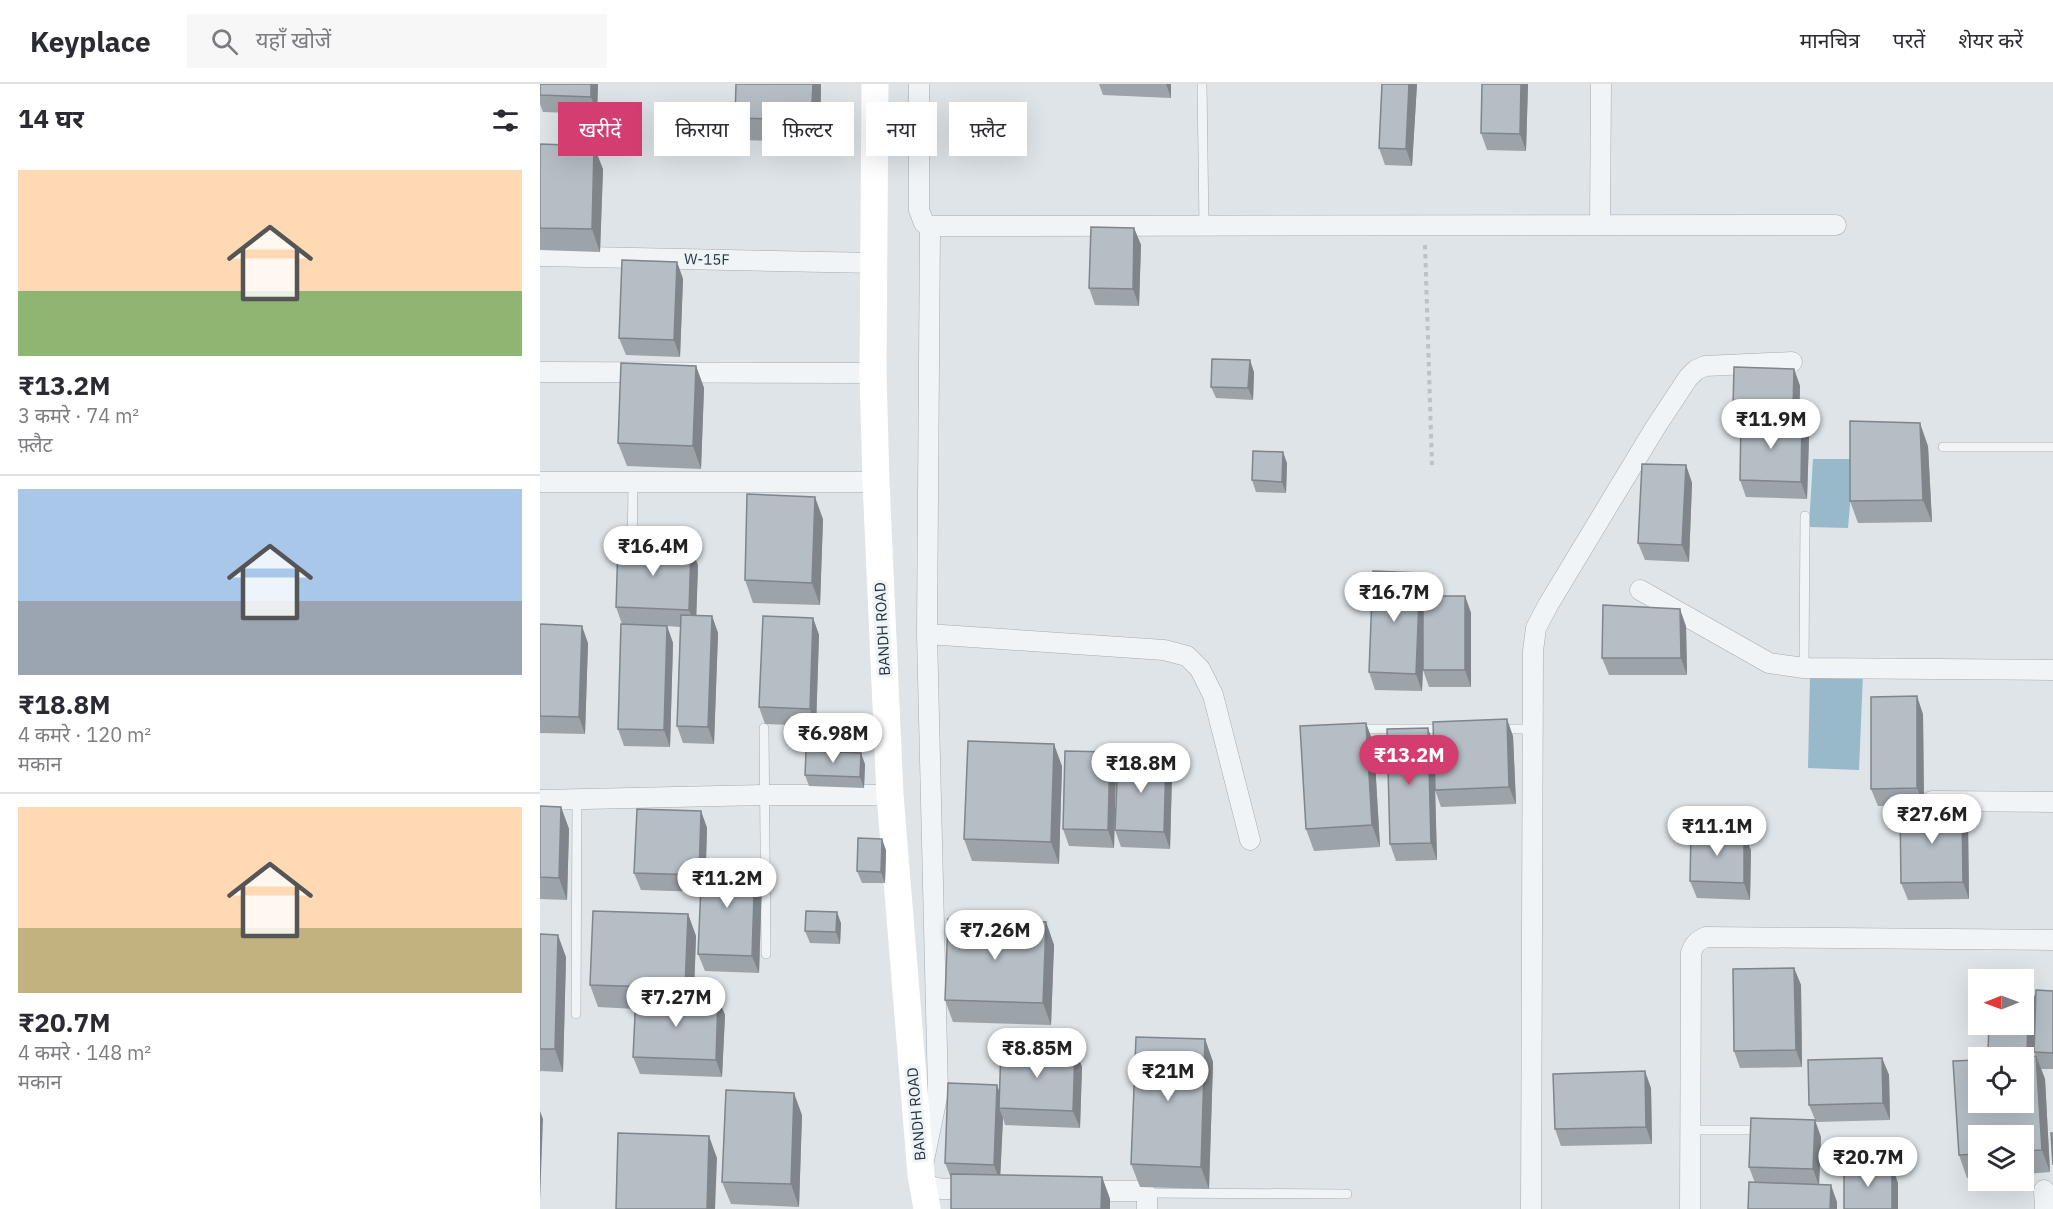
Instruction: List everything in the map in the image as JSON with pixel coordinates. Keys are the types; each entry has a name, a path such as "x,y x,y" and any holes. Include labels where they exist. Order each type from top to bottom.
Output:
{"street":[{"name":"BANDH ROAD","path":"875,84 873,373 890,795 921,1175 927,1209"},
{"path":"919,84 919,210 924,223 930,226 1836,225"},
{"path":"1600,224 1601,84"},
{"path":"930,226 927,634 938,1092 921,1175 930,1186 989,1189"},
{"name":"W-15F","path":"540,256 875,263"},
{"path":"1531,1209 1533,651 1536,628 1654,428 1688,378 1696,370 1706,366 1792,362"},
{"path":"540,372 873,373"},
{"path":"540,482 876,482"},
{"path":"1640,590 1769,663 1804,668 2053,670"},
{"path":"927,634 1164,650 1187,656 1200,669 1213,695 1250,840"},
{"path":"540,800 890,795"},
{"path":"1932,801 2053,802"},
{"path":"1690,1209 1690,953 1693,945 1699,940 1706,937 2053,940"},
{"path":"1059,1190 1146,1201"}],"lane":[{"path":"1202,84 1204,226"},
{"path":"1943,447 2053,447"},
{"path":"632,559 633,482"},
{"path":"1804,668 1805,516"},
{"path":"764,728 766,954"},
{"path":"1354,729 1449,729"},
{"path":"1485,729 1533,729"},
{"path":"576,1014 577,800"},
{"path":"1691,1130 1773,1130"},
{"path":"1146,1201 1347,1194"}],"path":[{"path":"1424,226 1432,465"}],"water":[{"path":"1813,459 1854,459 1848,528 1809,527"},
{"path":"1863,674 1859,770 1808,768 1810,678"}],"building":[{"path":"540,84 591,84 591,97 540,95"},
{"path":"736,84 813,84 812,102 762,102 762,119 750,118 750,102 735,102"},
{"path":"1382,84 1409,84 1406,149 1379,148"},
{"path":"1482,84 1521,84 1520,134 1481,133"},
{"path":"540,144 558,145 558,156 594,156 592,229 540,228"},
{"path":"1091,227 1134,228 1133,289 1089,288"},
{"path":"622,260 677,262 674,340 619,338"},
{"path":"1212,359 1250,360 1248,388 1211,387"},
{"path":"621,363 696,366 693,446 618,443"},
{"path":"1734,367 1794,369 1793,409 1733,407"},
{"path":"1741,418 1802,420 1801,482 1740,480"},
{"path":"1850,421 1920,423 1923,500 1850,501"},
{"path":"1253,451 1283,452 1282,482 1252,480"},
{"path":"1642,464 1686,465 1682,545 1638,543"},
{"path":"747,494 815,497 812,583 745,580"},
{"path":"618,545 691,548 689,610 616,607"},
{"path":"1373,571 1420,573 1416,674 1369,672"},
{"path":"1423,596 1465,596 1465,670 1423,670"},
{"path":"1603,605 1680,609 1681,658 1602,658"},
{"path":"681,615 712,616 708,727 677,726"},
{"path":"763,616 813,618 810,709 759,707"},
{"path":"540,624 582,626 579,717 540,716"},
{"path":"621,624 667,626 664,730 618,729"},
{"path":"1917,696 1917,788 1871,789 1871,697"},
{"path":"1507,719 1509,787 1435,790 1433,722"},
{"path":"1366,723 1372,825 1306,829 1300,726"},
{"path":"1428,728 1431,843 1390,844 1387,729"},
{"path":"968,741 1054,744 1051,842 964,839"},
{"path":"806,751 861,753 860,777 805,775"},
{"path":"1065,751 1110,752 1108,830 1063,829"},
{"path":"1118,756 1166,758 1164,832 1115,830"},
{"path":"540,806 561,807 559,878 540,877"},
{"path":"1962,807 1963,882 1901,883 1900,808"},
{"path":"637,809 701,811 699,875 634,873"},
{"path":"1691,832 1744,833 1744,883 1690,881"},
{"path":"858,838 882,839 881,872 857,871"},
{"path":"702,862 755,864 752,956 698,954"},
{"path":"593,911 688,914 685,988 590,985"},
{"path":"806,911 837,912 836,932 805,931"},
{"path":"948,919 1046,922 1043,1003 945,1000"},
{"path":"540,934 558,935 555,1049 540,1049"},
{"path":"1794,968 1796,1050 1734,1051 1733,969"},
{"path":"2036,990 2053,991 2053,1053 2034,1052"},
{"path":"636,995 718,998 716,1060 633,1057"},
{"path":"1989,1035 2028,1035 2027,1047 1988,1047"},
{"path":"1136,1037 1205,1039 1201,1167 1131,1164"},
{"path":"1001,1047 1075,1049 1073,1111 999,1108"},
{"path":"2034,1056 2036,1056 2042,1150 2034,1150 2034,1125 1968,1125 1968,1155 1959,1155 1953,1061 1968,1060 1968,1113 2034,1113"},
{"path":"1882,1058 1883,1103 1809,1105 1808,1060"},
{"path":"1645,1071 1646,1127 1555,1129 1553,1074"},
{"path":"948,1083 997,1085 994,1165 945,1163"},
{"path":"726,1090 794,1093 791,1184 722,1182"},
{"path":"1751,1118 1815,1120 1813,1169 1749,1167"},
{"path":"618,1133 709,1136 707,1209 616,1209"},
{"path":"2051,1133 2053,1133 2053,1165"},
{"path":"1844,1166 1892,1166 1892,1209 1844,1209"},
{"path":"951,1174 1102,1177 1101,1209 951,1209"},
{"path":"1749,1182 1831,1185 1830,1209 1748,1209"}]}
